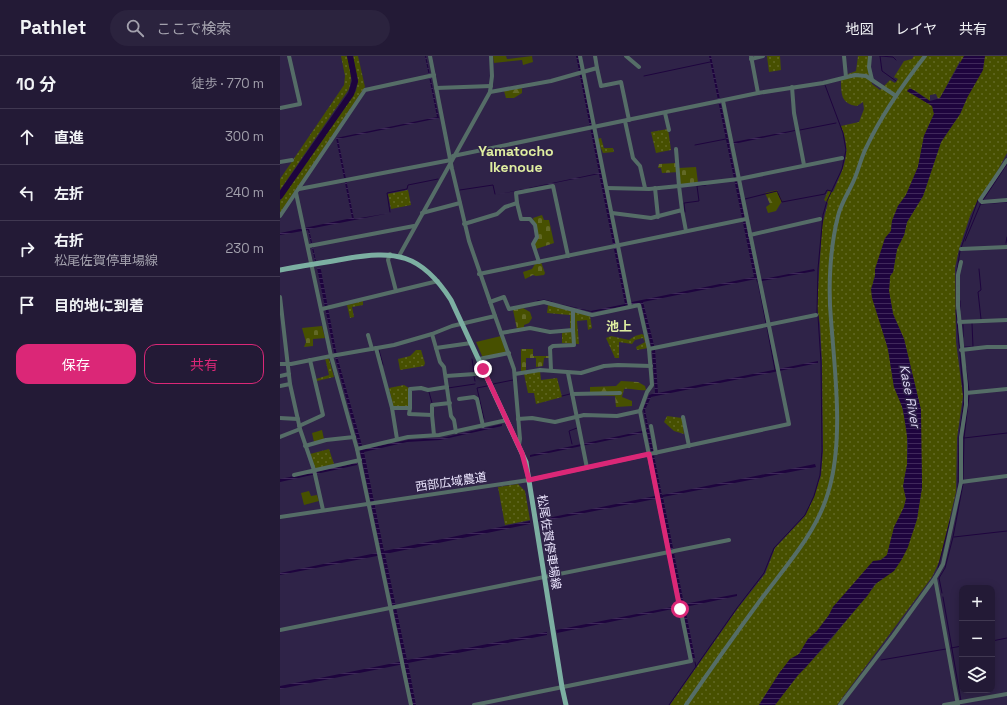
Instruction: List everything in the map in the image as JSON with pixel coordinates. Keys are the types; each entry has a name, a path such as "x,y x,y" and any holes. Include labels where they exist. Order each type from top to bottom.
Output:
{"main road":[{"name":"松尾佐賀停車場線","path":"280,270 368,255 390,254 399,256 420,265 438,281 451,300 526,462 566,705"}],"street":[{"path":"280,108 300,104 289,56"},
{"path":"430,56 431,76 436,88 452,158 464,224 479,274 509,353 515,374 520,439 518,445"},
{"path":"399,256 414,226 490,92 491,56"},
{"path":"580,56 581,72 607,188 629,304"},
{"path":"595,56 601,86 621,82 632,158 640,166 645,188"},
{"path":"626,56 639,67"},
{"path":"758,93 751,57 763,56"},
{"path":"844,56 846,77"},
{"path":"870,56 869,67 872,81"},
{"path":"686,705 793,556 818,519 826,499 832,479 836,447 836,382 830,306 832,257 838,216 842,204 855,179 867,146 910,74 926,56"},
{"path":"490,92 551,81 597,68"},
{"path":"298,191 665,112 792,86 823,83 846,77 861,75 896,96"},
{"path":"280,216 365,90 431,76"},
{"path":"436,88 491,85"},
{"path":"792,86 796,124 804,165"},
{"path":"720,101 731,143 736,178 750,235 768,324"},
{"path":"665,112 669,130"},
{"path":"676,149 679,186 686,231"},
{"path":"607,188 655,188 679,186 736,178 842,158"},
{"path":"280,162 292,160"},
{"path":"1007,160 981,201 1007,200"},
{"path":"539,262 533,244 537,237 535,225 530,219 521,219 516,193 553,186 568,256"},
{"path":"655,188 658,217"},
{"path":"298,191 305,229 311,246 312,264 324,308 354,437 360,448 360,460 411,705"},
{"path":"422,213 460,203"},
{"path":"464,224 497,214 506,207 517,203"},
{"path":"612,214 644,218 658,217 682,210"},
{"path":"479,274 746,219"},
{"path":"750,235 820,219"},
{"path":"311,246 414,226"},
{"path":"961,250 1007,247"},
{"path":"390,254 388,260 396,291"},
{"path":"840,705 935,578 943,564 961,482 961,438 966,393 959,322 958,275 961,262"},
{"path":"324,308 438,281"},
{"path":"280,297 282,332 290,384 300,427 314,472 323,510"},
{"path":"490,302 504,297 509,309 544,302 592,315 629,304 639,305 650,348 652,385 647,392 640,411 644,432 653,454"},
{"path":"551,370 550,348 553,346 574,345 573,310"},
{"path":"650,348 816,315"},
{"path":"280,364 374,349 432,334 447,327 495,316"},
{"path":"959,322 1007,320"},
{"name":"西部広域農道","path":"369,504 529,480 789,424 768,324"},
{"path":"501,333 530,328 550,332 573,330"},
{"path":"432,334 446,376 456,432"},
{"path":"368,335 374,349 392,408 397,439"},
{"path":"436,348 471,343"},
{"path":"961,350 986,347 1007,347"},
{"path":"479,360 509,353"},
{"path":"280,437 323,415 310,360"},
{"path":"515,374 540,370 581,373 604,366 651,366"},
{"path":"446,376 475,374 483,369"},
{"path":"568,373 587,468"},
{"path":"280,376 289,374"},
{"path":"280,386 290,384"},
{"path":"432,415 409,414 410,389 421,388 428,390 447,388"},
{"path":"966,393 1007,388"},
{"path":"572,394 620,393"},
{"path":"460,399 474,397 477,399 483,426"},
{"path":"434,436 432,415 433,405 450,403"},
{"path":"392,408 410,408"},
{"path":"518,420 532,418 555,422 577,416 592,414 617,416 640,411"},
{"path":"683,417 689,446"},
{"path":"280,418 298,419"},
{"path":"360,448 397,439 434,436 456,432 507,420"},
{"path":"474,705 691,661 671,551 657,497 651,426"},
{"path":"305,446 326,440 354,437"},
{"path":"294,475 314,472 360,460"},
{"path":"961,482 1007,476"},
{"path":"280,516 369,504"},
{"path":"280,630 729,540"},
{"path":"935,578 957,704"},
{"path":"944,705 957,704 1007,694"}],"green space":[{"path":"341,56 347,56 351,72 349,89 280,190 280,179 344,85 345,76"},
{"path":"353,56 358,56 365,87 280,213 280,201 356,91 358,81"},
{"path":"493,56 506,56 507,59 532,56 533,62 523,65 522,60 494,63"},
{"path":"767,56 780,56 781,70 769,72"},
{"path":"858,56 869,56 868,68 872,84 880,90 890,80 895,83 898,79 894,77 904,61 912,59 914,56 1007,56 1007,153 997,172 978,200 970,216 959,249 955,268 956,342 963,396 957,438 956,492 940,560 932,577 837,705 775,705 798,675 828,643 873,588 913,531 917,519 922,487 921,410 904,339 893,314 889,291 890,276 893,272 897,249 904,235 907,222 923,196 941,142 960,114 967,98 960,61 940,98 938,99 936,94 930,95 930,101 914,90 907,91 933,106 934,114 924,136 918,167 906,195 898,206 892,221 891,231 885,239 873,282 888,349 894,387 901,402 907,430 907,465 904,480 906,499 892,536 887,555 864,573 833,607 817,631 808,639 799,654 780,672 759,705 670,705 738,608 765,574 775,548 805,516 814,497 821,475 823,451 822,362 820,324 817,307 822,226 828,203 824,200 828,191 833,192 845,160 846,144 841,126 859,122 864,109 863,102 857,106 845,101 841,89 841,79 856,71"},
{"path":"522,88 522,93 514,98 506,98 504,91"},
{"path":"668,129 671,150 656,153 651,132"},
{"path":"601,138 604,148 613,148 614,152 603,153 597,139"},
{"path":"677,163 679,168 696,167 698,183 680,185 679,172 662,173 661,168 658,168 659,164"},
{"path":"408,190 411,205 391,209 388,194"},
{"path":"777,190 782,201 776,211 768,213 766,207 770,204 765,193"},
{"path":"542,215 544,220 549,220 554,243 536,249 534,244 538,239 533,218"},
{"path":"541,262 545,273 544,275 533,275 525,279 523,272 532,269 535,264"},
{"path":"363,301 363,305 352,307 354,317 350,318 347,305"},
{"path":"548,305 590,316 592,328 588,330 587,320 577,321 579,344 562,343 562,333 570,330 570,315 547,313"},
{"path":"523,308 530,312 532,318 529,323 524,325 524,329 517,329 513,310"},
{"path":"322,326 325,338 313,339 313,346 304,347 306,342 302,328"},
{"path":"642,334 645,336 648,348 637,350 636,347 645,342 643,338 635,340 632,344 619,342 619,358 615,358 606,338 611,336 629,340"},
{"path":"501,336 506,353 483,358 476,342"},
{"path":"521,349 533,349 533,356 549,356 549,358 544,358 543,366 536,367 536,358 526,358 526,371 521,372"},
{"path":"416,350 421,350 425,363 424,366 400,370 398,359 410,356"},
{"path":"325,358 329,359 334,377 317,381 316,379 329,375"},
{"path":"540,371 541,380 557,378 562,397 536,404 534,393 528,393 524,374"},
{"path":"621,381 638,382 645,386 646,390 624,389 622,397 632,401 632,406 616,407 615,396 590,395 590,387 616,386"},
{"path":"404,385 409,388 408,406 393,406 389,388"},
{"path":"667,416 682,418 684,434 674,431 664,422"},
{"path":"322,430 324,439 314,442 312,433"},
{"path":"329,449 334,464 315,469 310,454"},
{"path":"518,484 525,491 530,520 505,525 498,487"},
{"path":"309,491 311,496 317,495 319,501 304,505 301,493"}],"water":[{"path":"425,56 439,118 338,139 354,219 390,213 309,229 315,261 308,230 280,235 280,233 352,218 336,138 437,117"},
{"path":"576,56 578,56 627,303 754,277 709,56 711,56 729,143 795,130 729,145 758,280 814,269 815,271 757,282 756,279 643,302 655,349 658,393 818,361 818,363 651,397 645,410 662,495 815,464 816,467 663,497 684,604 737,594 737,596 685,607 695,658 693,659 682,607 557,633 556,630 682,605 660,498 539,522 538,520 660,495 647,432 530,457 530,455 647,430 643,409 649,395 655,393 652,350 641,303 592,312 552,302 591,311 625,304 599,174 495,195 599,173"},
{"name":"Kase River","path":"964,56 985,56 983,70 967,98 960,114 941,142 923,196 907,222 904,235 897,249 893,272 890,276 889,291 893,314 904,339 921,410 922,487 917,519 908,547 894,571 874,585 868,595 798,675 775,705 759,705 780,672 790,659 799,654 808,639 817,631 833,607 873,561 881,560 887,555 894,527 904,507 906,499 903,486 907,465 908,443 903,409 894,387 888,349 872,298 871,289 875,277 875,269 885,238 891,231 892,221 898,206 906,195 918,167 924,136 934,114 932,106 907,91 910,88 930,101 940,98"},
{"path":"317,268 320,268 321,270 337,356 363,449 408,440 442,438 502,424 502,426 440,440 407,442 364,452 384,551 530,521 530,524 385,554 407,660 547,632 547,635 408,663 416,705 413,705 404,664 280,689 280,686 404,661 382,555 280,575 280,573 381,552 359,446 335,357"},
{"path":"357,463 357,465 280,482 280,479"}],"waterway":[{"path":"280,196 351,94 355,81 350,56"},
{"path":"880,56 882,71 896,81"},
{"path":"880,56 893,57 896,60"},
{"path":"644,76 710,62"},
{"path":"817,313 818,269 823,215 827,201 842,169 846,150 843,133 825,85"},
{"path":"800,130 836,123"},
{"path":"695,145 726,139"},
{"path":"983,200 1007,164"},
{"path":"390,212 387,193 407,189 408,185 438,179"},
{"path":"460,190 493,185 495,194"},
{"path":"685,212 684,203 699,201 697,186 706,185"},
{"path":"745,199 777,191 782,202 825,194 827,190 831,191"},
{"path":"961,248 978,200"},
{"path":"980,204 1007,202"},
{"path":"965,241 981,203"},
{"path":"1006,243 1007,237"},
{"path":"957,271 960,251"},
{"path":"979,269 981,290 978,292 981,319"},
{"path":"758,282 766,323"},
{"path":"537,301 544,300 552,302"},
{"path":"960,301 960,310"},
{"path":"956,310 964,400 959,437 958,488"},
{"path":"669,705 737,608 764,573 774,548 805,515 814,496 820,475 822,451 821,362 818,316"},
{"path":"964,347 973,347 972,323"},
{"path":"963,325 963,337"},
{"path":"767,327 775,370"},
{"path":"379,350 383,365"},
{"path":"472,359 474,372"},
{"path":"966,368 969,390"},
{"path":"474,376 475,381"},
{"path":"493,384 513,380"},
{"path":"448,388 475,384"},
{"path":"484,419 477,388 487,386"},
{"path":"429,392 432,403"},
{"path":"562,396 570,394"},
{"path":"963,480 964,438 969,396"},
{"path":"572,444 569,431 577,428"},
{"path":"964,438 1007,433"},
{"path":"942,593 939,578 945,568 953,537 963,484"},
{"path":"938,568 950,521"},
{"path":"954,537 1007,531"},
{"path":"943,597 961,701"},
{"path":"995,640 1007,638"},
{"path":"951,648 959,647"},
{"path":"881,660 946,649"},
{"path":"695,662 696,667"}],"district":[{"name":"Yamatocho Ikenoue","path":"516,160"},
{"name":"池上","path":"619,326"}],"route":[{"path":"483,369 526,462 529,480 649,454 680,609"}]}
